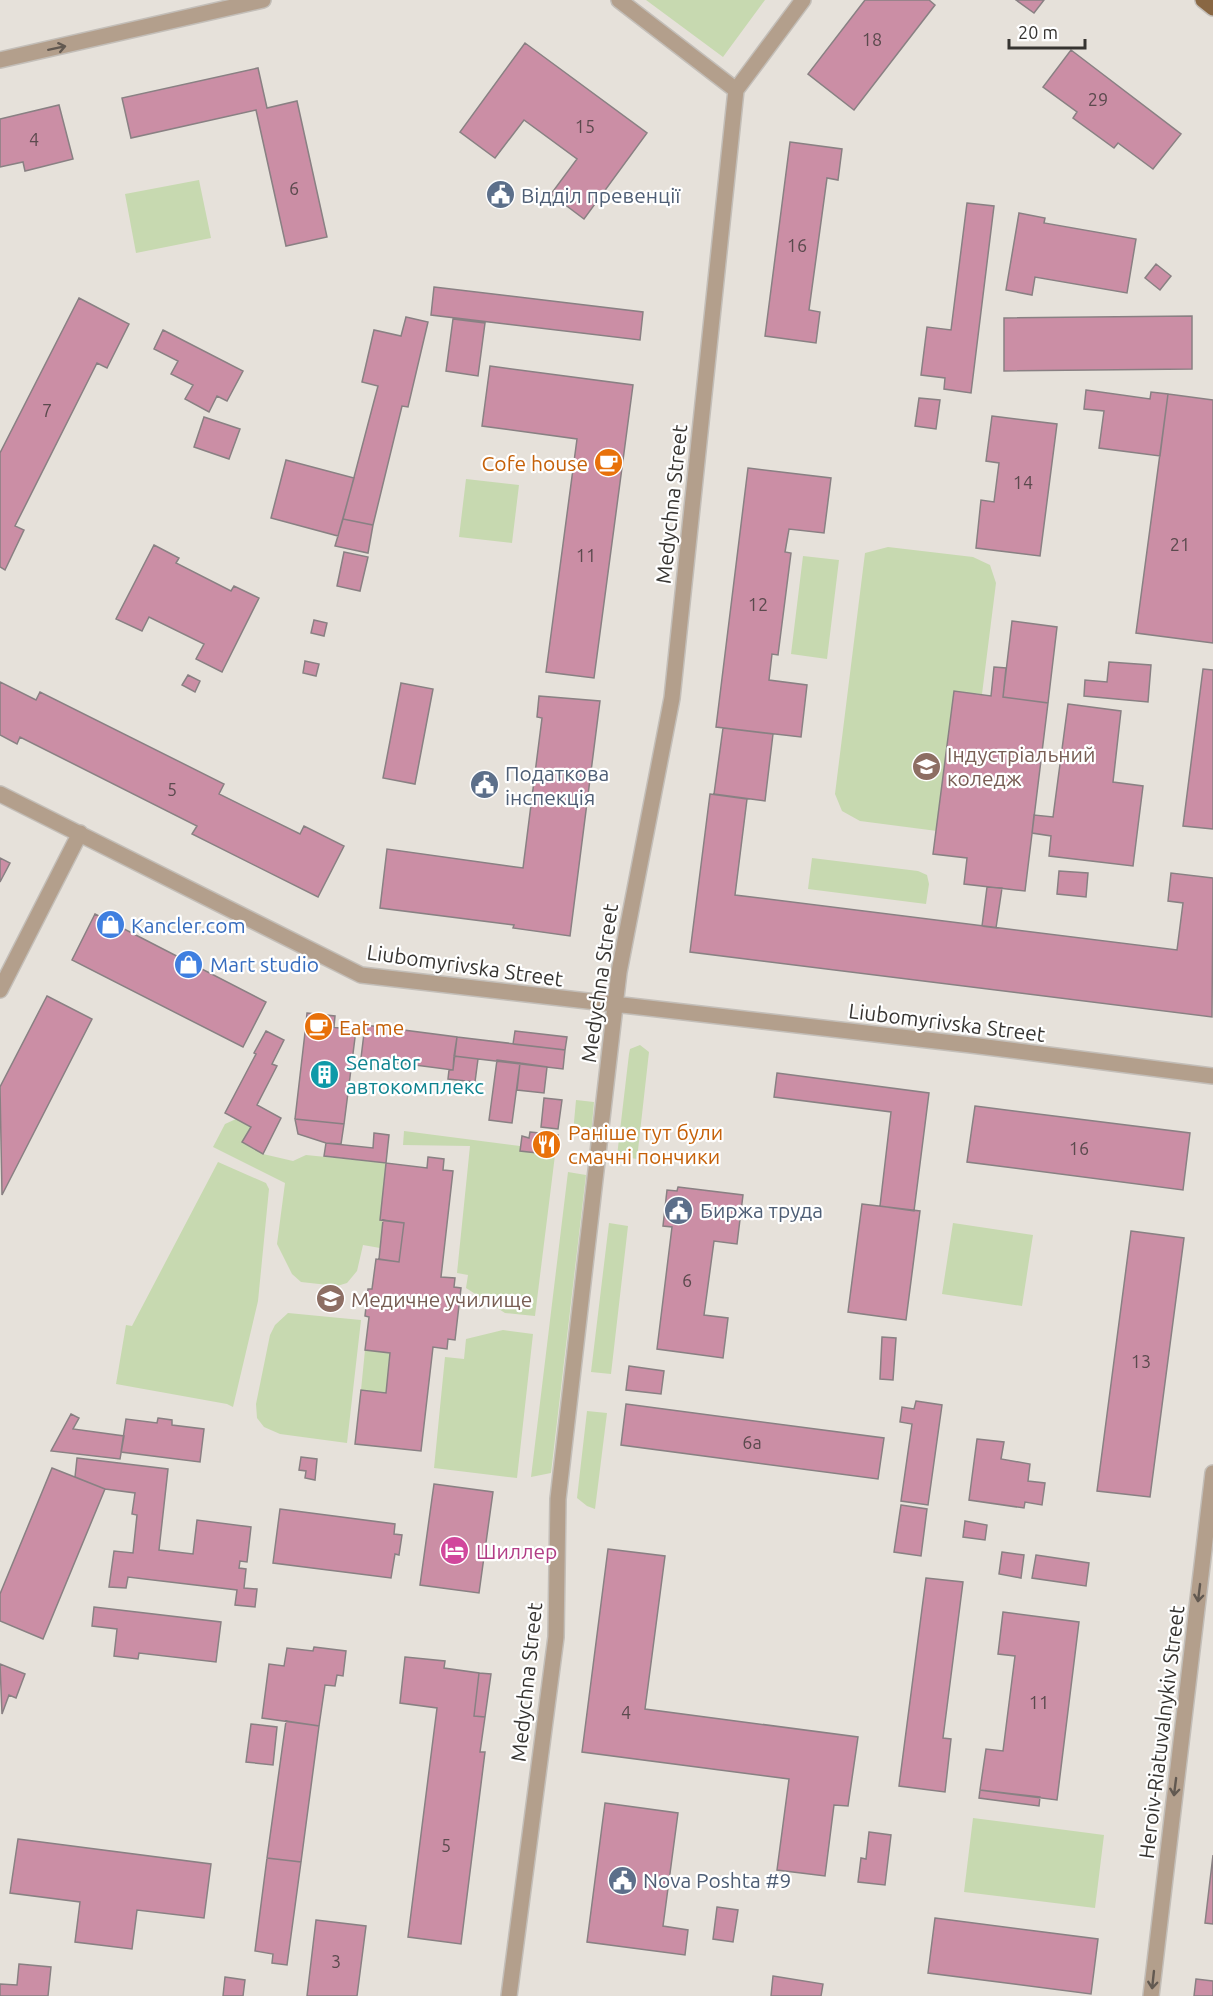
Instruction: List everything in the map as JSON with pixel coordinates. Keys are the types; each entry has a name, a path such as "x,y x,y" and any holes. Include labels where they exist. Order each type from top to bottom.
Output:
{"main road":[{"path":"1203,0 1213,8"}],"street":[{"path":"0,60 263,0"},
{"path":"619,0 736,90 803,0"},
{"name":"Medychna Street","path":"509,1996 556,1638 558,1499 615,1006 672,698 736,90"},
{"name":"Liubomyrivska Street","path":"0,794 361,975 615,1006 971,1045 1213,1076"},
{"path":"0,990 80,833"},
{"name":"Heroiv-Riatuvalnykiv Street","path":"1151,1996 1213,1473"}],"green space":[{"path":"646,0 765,0 723,57"},
{"path":"199,180 211,238 136,253 125,194"},
{"path":"466,479 519,485 512,543 459,537"},
{"path":"888,547 973,557 990,565 996,583 982,694 954,692 937,831 860,821 842,811 835,794 865,553"},
{"path":"803,556 839,560 827,659 791,654"},
{"path":"812,858 918,871 927,875 929,884 926,904 808,889"},
{"path":"640,1045 649,1052 637,1159 617,1156 630,1049"},
{"path":"576,1100 594,1102 591,1136 573,1133"},
{"path":"236,1119 251,1127 242,1142 263,1154 293,1161 306,1155 386,1163 380,1219 383,1220 380,1248 363,1245 357,1271 347,1283 337,1286 301,1282 292,1274 277,1244 285,1183 213,1147 225,1124"},
{"path":"404,1131 520,1146 520,1151 555,1155 535,1316 505,1313 466,1288 468,1275 457,1273 470,1146 403,1145"},
{"path":"218,1162 266,1183 269,1189 258,1301 233,1407 116,1384 126,1325 132,1326"},
{"path":"568,1172 586,1175 551,1473 531,1477"},
{"path":"609,1223 628,1226 611,1374 591,1372"},
{"path":"953,1223 1033,1235 1022,1306 942,1294"},
{"path":"288,1313 361,1320 347,1443 280,1434 264,1427 257,1418 256,1404 270,1335 275,1325"},
{"path":"503,1330 533,1334 517,1478 434,1468 445,1357 464,1359 466,1339"},
{"path":"365,1350 390,1353 386,1393 361,1390"},
{"path":"587,1411 607,1413 595,1509 577,1498"},
{"path":"973,1818 1104,1835 1095,1908 964,1892"}],"building":[{"path":"865,0 929,0 935,5 854,110 808,74"},
{"path":"1016,0 1044,0 1034,13"},
{"path":"525,43 647,133 584,219 551,194 577,159 524,120 495,158 460,132"},
{"path":"1071,50 1181,134 1153,169 1118,143 1114,148 1073,118 1077,112 1043,87"},
{"path":"258,68 267,108 297,101 327,237 286,246 256,110 131,138 122,98"},
{"path":"59,105 73,159 25,171 23,162 0,167 0,119"},
{"path":"790,142 842,149 838,180 827,178 809,310 820,312 816,343 765,336"},
{"path":"967,203 994,206 971,393 944,389 945,378 921,375 927,327 951,330"},
{"path":"1019,213 1045,218 1044,223 1136,239 1127,293 1035,277 1032,295 1006,290"},
{"path":"1156,264 1171,276 1160,290 1145,278"},
{"path":"434,287 643,312 640,340 431,315"},
{"path":"79,298 129,324 107,368 97,363 15,526 24,530 5,570 0,567 0,453"},
{"path":"1192,316 1192,369 1004,371 1004,318"},
{"path":"406,317 428,322 408,407 402,406 373,525 343,519 378,386 362,382 374,330 401,336"},
{"path":"453,319 485,323 478,376 446,371"},
{"path":"163,330 243,371 227,401 217,396 209,412 185,399 193,385 171,374 178,361 154,349"},
{"path":"490,366 633,385 594,678 546,672 577,439 482,426"},
{"path":"1086,390 1150,399 1151,392 1168,394 1160,456 1099,448 1104,411 1084,409"},
{"path":"1168,394 1213,400 1213,643 1136,633"},
{"path":"919,398 940,400 936,429 915,426"},
{"path":"992,416 1057,424 1040,556 976,548 981,500 994,502 999,463 986,461"},
{"path":"204,417 240,429 229,459 194,447"},
{"path":"286,460 354,478 338,536 271,518"},
{"path":"748,468 831,478 824,533 789,529 785,552 791,553 778,655 772,654 769,680 807,685 801,737 716,727"},
{"path":"343,519 373,525 368,553 335,546"},
{"path":"154,545 179,558 176,563 231,591 234,586 259,598 222,672 196,659 204,644 149,617 142,631 116,619"},
{"path":"344,552 368,557 360,591 337,586"},
{"path":"314,620 327,623 324,636 311,633"},
{"path":"1012,621 1057,627 1048,703 1003,697"},
{"path":"305,661 319,664 316,676 303,673"},
{"path":"1109,662 1151,665 1148,702 1084,696 1085,680 1107,682"},
{"path":"994,667 1006,668 1003,697 1048,703 1025,891 964,884 967,858 933,854 954,691 991,696"},
{"path":"1203,669 1213,670 1213,829 1183,826"},
{"path":"188,675 200,681 195,692 182,685"},
{"path":"0,682 36,700 40,692 224,784 219,794 300,834 304,826 344,846 318,897 192,834 197,826 20,737 17,744 0,735"},
{"path":"401,683 433,689 415,784 383,778"},
{"path":"539,696 600,701 570,936 513,928 514,925 380,908 387,849 523,868 542,718 537,717"},
{"path":"1068,704 1121,711 1113,782 1143,786 1133,866 1049,856 1051,836 1032,833 1034,815 1053,817"},
{"path":"723,728 773,734 765,801 714,794"},
{"path":"710,794 747,799 735,895 1177,950 1183,903 1168,901 1171,873 1213,878 1212,1017 690,952"},
{"path":"0,858 10,863 0,882"},
{"path":"1059,871 1088,873 1086,897 1057,894"},
{"path":"987,887 1002,888 996,928 982,926"},
{"path":"95,914 266,1002 243,1047 72,960"},
{"path":"47,996 92,1019 2,1195 0,1087"},
{"path":"307,1013 335,1016 334,1027 306,1024"},
{"name":"Senator автокомплекс","path":"306,1024 356,1030 344,1124 295,1119"},
{"path":"365,1025 457,1037 453,1070 361,1058"},
{"path":"266,1031 284,1040 272,1064 277,1066 257,1105 281,1118 263,1154 242,1142 251,1127 225,1113"},
{"path":"515,1031 567,1037 565,1050 513,1044"},
{"path":"457,1037 565,1050 563,1069 454,1056"},
{"path":"454,1056 478,1059 475,1082 448,1079 449,1070 453,1070"},
{"path":"497,1060 520,1063 512,1123 489,1120"},
{"path":"520,1063 547,1067 544,1093 517,1090"},
{"path":"777,1073 929,1093 914,1211 880,1206 891,1112 774,1097"},
{"path":"544,1098 562,1100 558,1129 541,1127"},
{"path":"975,1106 1190,1133 1183,1190 967,1162"},
{"path":"295,1119 344,1124 341,1144 326,1143 298,1134"},
{"path":"530,1132 558,1135 555,1155 520,1151 522,1136 529,1138"},
{"path":"374,1133 389,1135 386,1163 324,1156 326,1143 373,1148"},
{"path":"428,1157 444,1159 443,1170 453,1171 441,1277 455,1278 454,1287 461,1288 455,1340 448,1339 447,1349 433,1347 421,1451 355,1444 361,1390 386,1393 390,1353 365,1350 369,1317 365,1316 368,1289 372,1289 376,1259 399,1262 404,1223 380,1220 386,1163 427,1168"},
{"path":"678,1187 743,1195 737,1244 714,1241 704,1315 728,1318 723,1358 657,1349 672,1227 663,1226 667,1190 677,1191"},
{"path":"862,1204 920,1211 906,1320 848,1312"},
{"path":"383,1220 404,1223 399,1262 379,1259"},
{"path":"1131,1231 1184,1238 1150,1497 1097,1491"},
{"path":"882,1337 896,1338 893,1380 880,1379"},
{"path":"629,1366 664,1371 661,1394 626,1390"},
{"path":"916,1401 942,1405 928,1505 901,1501 912,1424 900,1422 902,1407 914,1409"},
{"path":"626,1404 884,1438 878,1479 621,1445"},
{"path":"71,1414 79,1418 73,1429 124,1436 120,1459 51,1451"},
{"path":"158,1418 172,1420 172,1425 204,1429 200,1462 121,1452 126,1419 157,1423"},
{"path":"977,1439 1004,1442 1001,1459 1030,1464 1028,1481 1045,1483 1042,1505 1025,1502 1024,1508 969,1500"},
{"path":"301,1457 317,1459 315,1480 305,1478 306,1471 299,1470"},
{"path":"77,1458 168,1469 159,1550 193,1554 197,1520 251,1527 247,1562 240,1561 239,1568 246,1569 244,1588 257,1589 255,1607 235,1605 237,1590 128,1577 126,1588 109,1587 114,1551 133,1553 137,1515 132,1514 135,1493 105,1489 75,1477"},
{"path":"52,1468 105,1489 43,1639 0,1621 0,1594"},
{"name":"Шиллер","path":"434,1484 493,1492 479,1593 420,1585"},
{"path":"901,1505 927,1509 921,1556 894,1552"},
{"path":"280,1509 395,1524 394,1534 402,1535 399,1555 395,1554 391,1578 273,1563"},
{"path":"965,1521 987,1525 985,1540 963,1537"},
{"path":"608,1549 665,1556 645,1709 858,1737 848,1806 834,1805 825,1876 777,1870 789,1779 582,1752"},
{"path":"1002,1552 1024,1555 1021,1578 999,1574"},
{"path":"1036,1555 1089,1563 1086,1586 1032,1578"},
{"path":"926,1578 963,1582 943,1738 951,1739 945,1792 899,1786"},
{"path":"94,1607 221,1622 216,1662 139,1653 138,1659 114,1656 117,1629 92,1626"},
{"path":"1003,1612 1079,1622 1057,1800 980,1790 986,1749 1003,1751 1015,1656 998,1654"},
{"path":"314,1647 346,1651 343,1676 337,1675 335,1686 325,1685 319,1726 262,1718 269,1664 284,1666 287,1648 313,1651"},
{"path":"405,1657 445,1661 444,1668 479,1673 474,1716 485,1717 480,1752 485,1752 461,1944 408,1937 437,1708 400,1703"},
{"path":"0,1664 25,1674 16,1698 9,1695 2,1714"},
{"path":"479,1673 491,1674 485,1717 474,1716"},
{"path":"286,1721 319,1726 301,1862 267,1858"},
{"path":"251,1724 277,1727 273,1765 246,1762"},
{"path":"980,1790 1040,1797 1039,1806 979,1798"},
{"path":"605,1803 678,1813 663,1926 688,1930 685,1955 587,1942"},
{"path":"869,1832 891,1835 885,1885 858,1882 861,1858 866,1859"},
{"path":"18,1839 211,1864 204,1918 137,1910 132,1949 75,1942 80,1902 10,1893"},
{"path":"1213,1855 1213,1924 1205,1923"},
{"path":"267,1858 301,1862 287,1965 272,1963 273,1954 255,1951"},
{"path":"717,1907 738,1910 733,1942 713,1939"},
{"path":"935,1918 1098,1939 1091,1994 928,1973"},
{"path":"316,1920 366,1926 357,1996 307,1996"},
{"path":"19,1964 51,1967 48,1996 0,1996 0,1984 17,1985"},
{"path":"773,1976 823,1984 821,1996 771,1996"},
{"path":"225,1977 245,1980 243,1996 223,1996"},
{"path":"1196,1979 1213,1981 1213,1996 1194,1996"}],"place":[{"name":"Відділ превенції","path":"500,195"},
{"name":"Cofe house","path":"609,463"},
{"name":"Індустріальний коледж","path":"926,766"},
{"name":"Податкова інспекція","path":"484,785"},
{"name":"Kancler.com","path":"110,925"},
{"name":"Mart studio","path":"189,964"},
{"name":"Eat me","path":"318,1027"},
{"name":"Senator автокомплекс","path":"325,1074"},
{"name":"Раніше тут були смачні пончики","path":"547,1144"},
{"name":"Биржа труда","path":"679,1210"},
{"name":"Медичне училище","path":"330,1299"},
{"name":"Шиллер","path":"455,1551"},
{"name":"Nova Poshta #9","path":"622,1880"}]}
